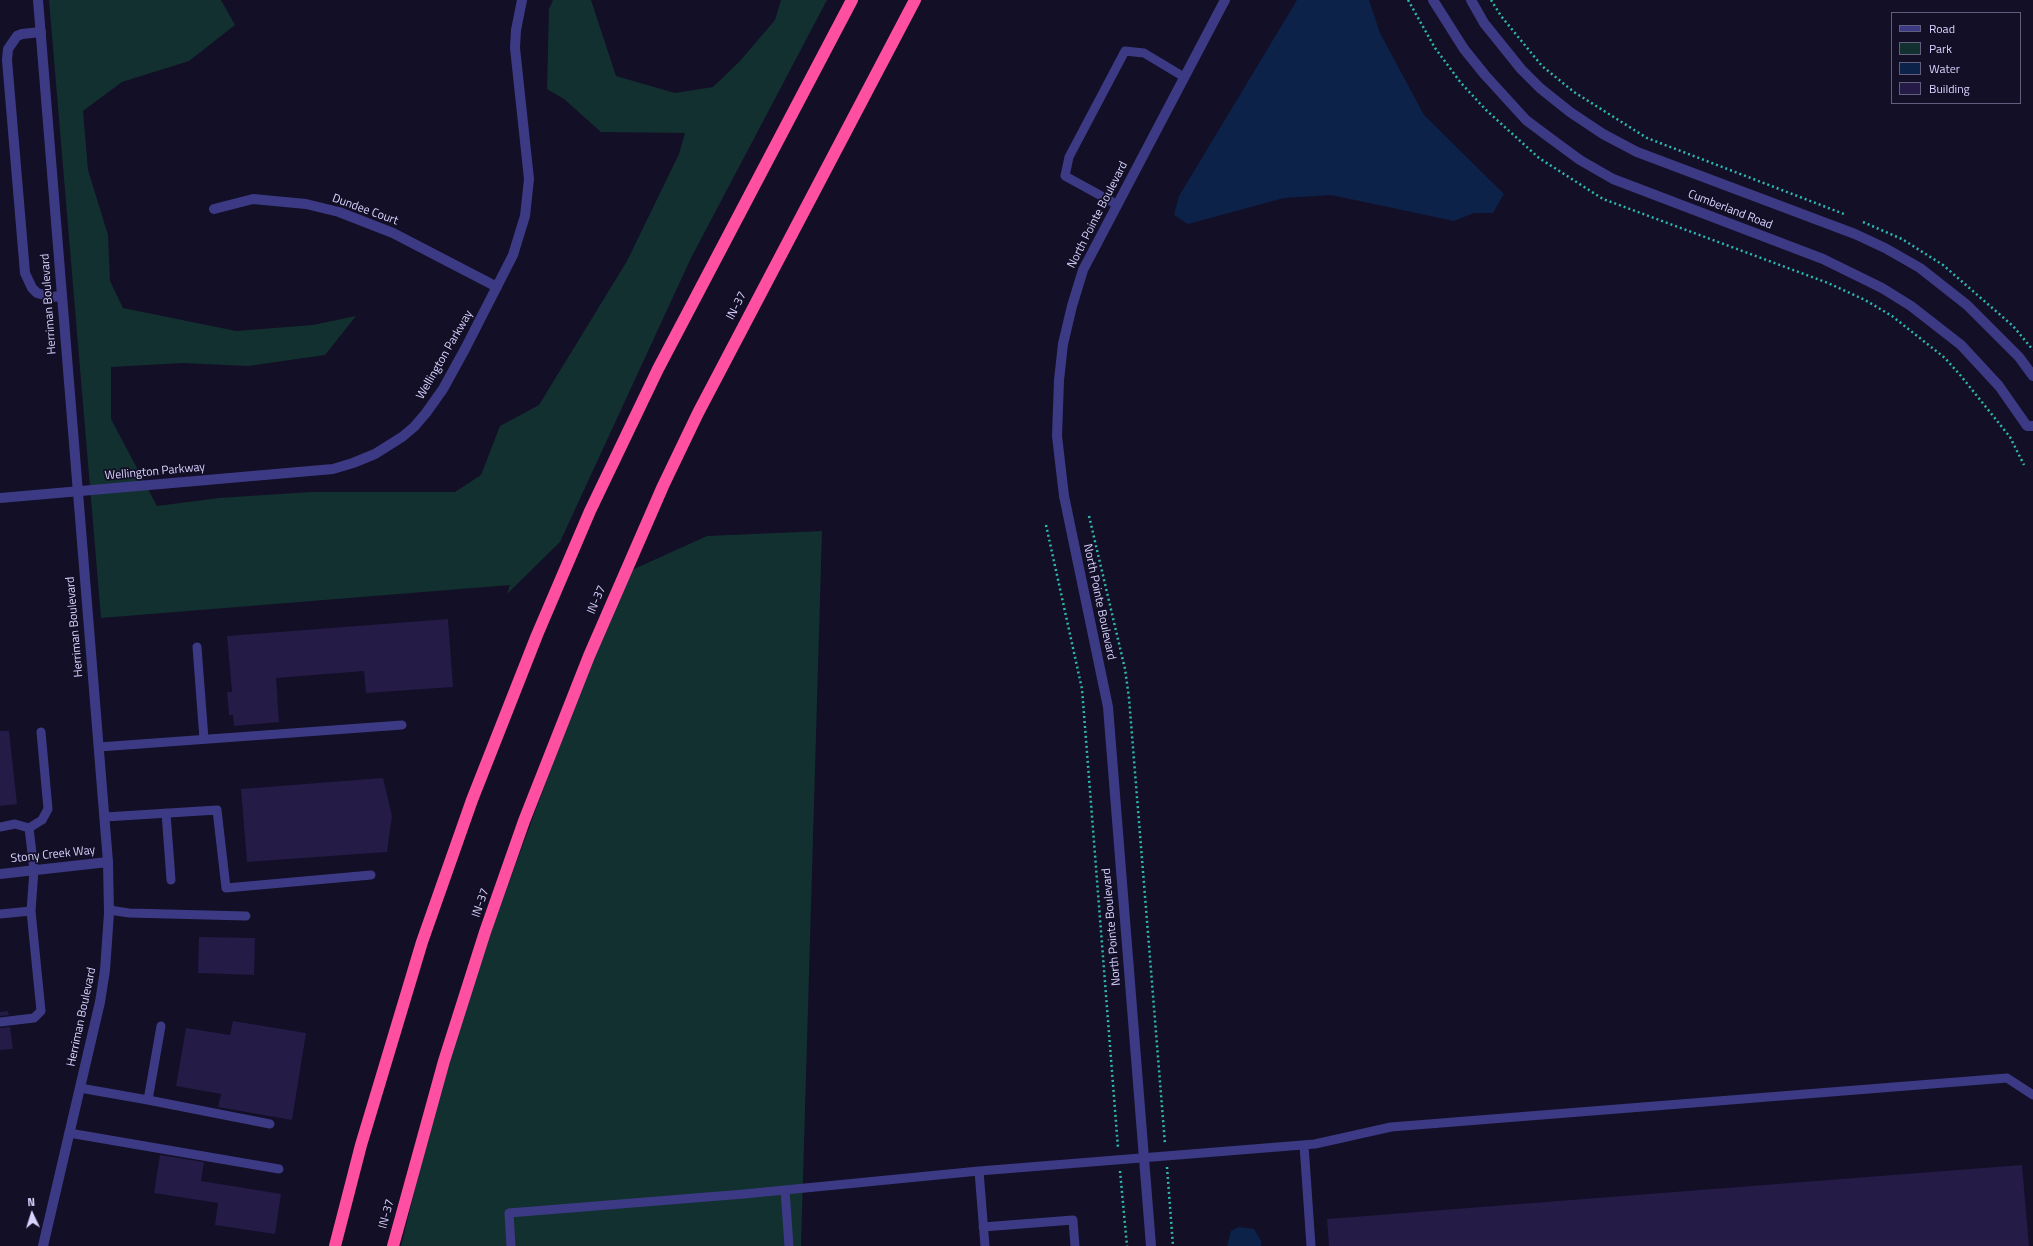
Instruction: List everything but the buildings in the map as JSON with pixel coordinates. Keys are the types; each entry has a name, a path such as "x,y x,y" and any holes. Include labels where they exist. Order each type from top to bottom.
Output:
{"highway":[{"path":"335,1246 361,1145 422,942 472,800 537,635 590,511 658,369 852,0"},
{"name":"IN-37","path":"392,1246 444,1061 485,932 524,821 589,656 663,486 698,413 915,0"}],"street":[{"name":"Herriman Boulevard","path":"38,0 77,491 105,817 109,910 108,942 100,1002 43,1246"},
{"name":"Wellington Parkway","path":"0,498 317,472 354,463 375,454 402,438 426,413 443,389 497,287 520,236 528,194 515,48 516,30 522,0"},
{"name":"North Pointe Boulevard","path":"1152,1246 1108,707 1064,496 1057,436 1059,380 1063,344 1072,306 1083,270 1116,204 1225,0"},
{"name":"Cumberland Road","path":"1433,0 1464,49 1484,75 1526,120 1580,160 1613,179 1823,259 1882,288 1911,306 1961,345 1999,386 2027,426 2033,426"},
{"name":"Cumberland Road","path":"1471,0 1484,23 1521,69 1540,88 1570,112 1603,134 1637,152 1855,234 1899,256 1920,268 1968,305 2019,357 2033,376"},
{"path":"40,32 17,36 8,49 7,60 25,273 32,288 37,293 52,297 62,296"},
{"name":"Dundee Court","path":"214,209 259,199 306,204 339,212 392,233 497,287"},
{"name":"Stony Creek Way","path":"0,874 108,862"}],"lane":[{"path":"1116,204 1065,176 1069,156 1125,51 1144,53 1184,77"},
{"path":"198,647 204,739"},
{"path":"99,747 402,725"},
{"path":"0,826 15,824 29,828 42,820 48,809 41,732"},
{"path":"105,817 217,810 226,888 371,875"},
{"path":"166,813 172,880"},
{"path":"0,1022 34,1018 41,1011 31,911 34,870 29,828"},
{"path":"109,910 129,914 246,916"},
{"path":"0,914 31,911"},
{"path":"148,1100 161,1026"},
{"path":"511,1246 509,1213 785,1190 1119,1159 1304,1145 1391,1127 2007,1078 2033,1095"},
{"path":"80,1088 270,1124"},
{"path":"70,1133 279,1169"},
{"path":"1304,1145 1311,1246"},
{"path":"979,1171 984,1246"},
{"path":"785,1190 788,1246"},
{"path":"983,1227 1073,1220 1075,1246"}],"path":[{"path":"1408,0 1435,48 1461,83 1486,110 1539,158 1602,199 1828,283 1865,300 1892,316 1945,358 1961,376 2010,437 2024,465"},
{"path":"1491,0 1542,66 1574,92 1647,138 1847,215"},
{"path":"1862,221 1902,239 1944,265 2013,326 2033,350"},
{"path":"1089,516 1125,669 1129,698 1173,1246"},
{"path":"1046,525 1082,690 1126,1246"}],"green space":[{"path":"49,0 221,0 235,25 189,61 122,82 83,111 88,170 108,235 110,281 123,308 236,331 313,325 356,316 325,355 248,366 183,363 111,367 111,419 157,506 219,498 311,492 455,492 481,475 500,426 539,405 627,261 679,154 685,133 601,132 564,99 547,89 549,9 553,0 591,0 616,76 675,93 713,87 740,61 775,20 781,0 827,0 691,258 560,542 507,594 510,585 101,618"},
{"path":"822,531 801,1246 401,1246 454,1031 623,574 707,536"}],"water":[{"path":"1297,0 1369,0 1380,33 1424,115 1504,194 1493,213 1474,213 1454,221 1331,195 1284,198 1188,224 1174,215 1179,196"},
{"path":"1239,1227 1254,1229 1261,1241 1261,1246 1227,1246 1231,1231"}]}
